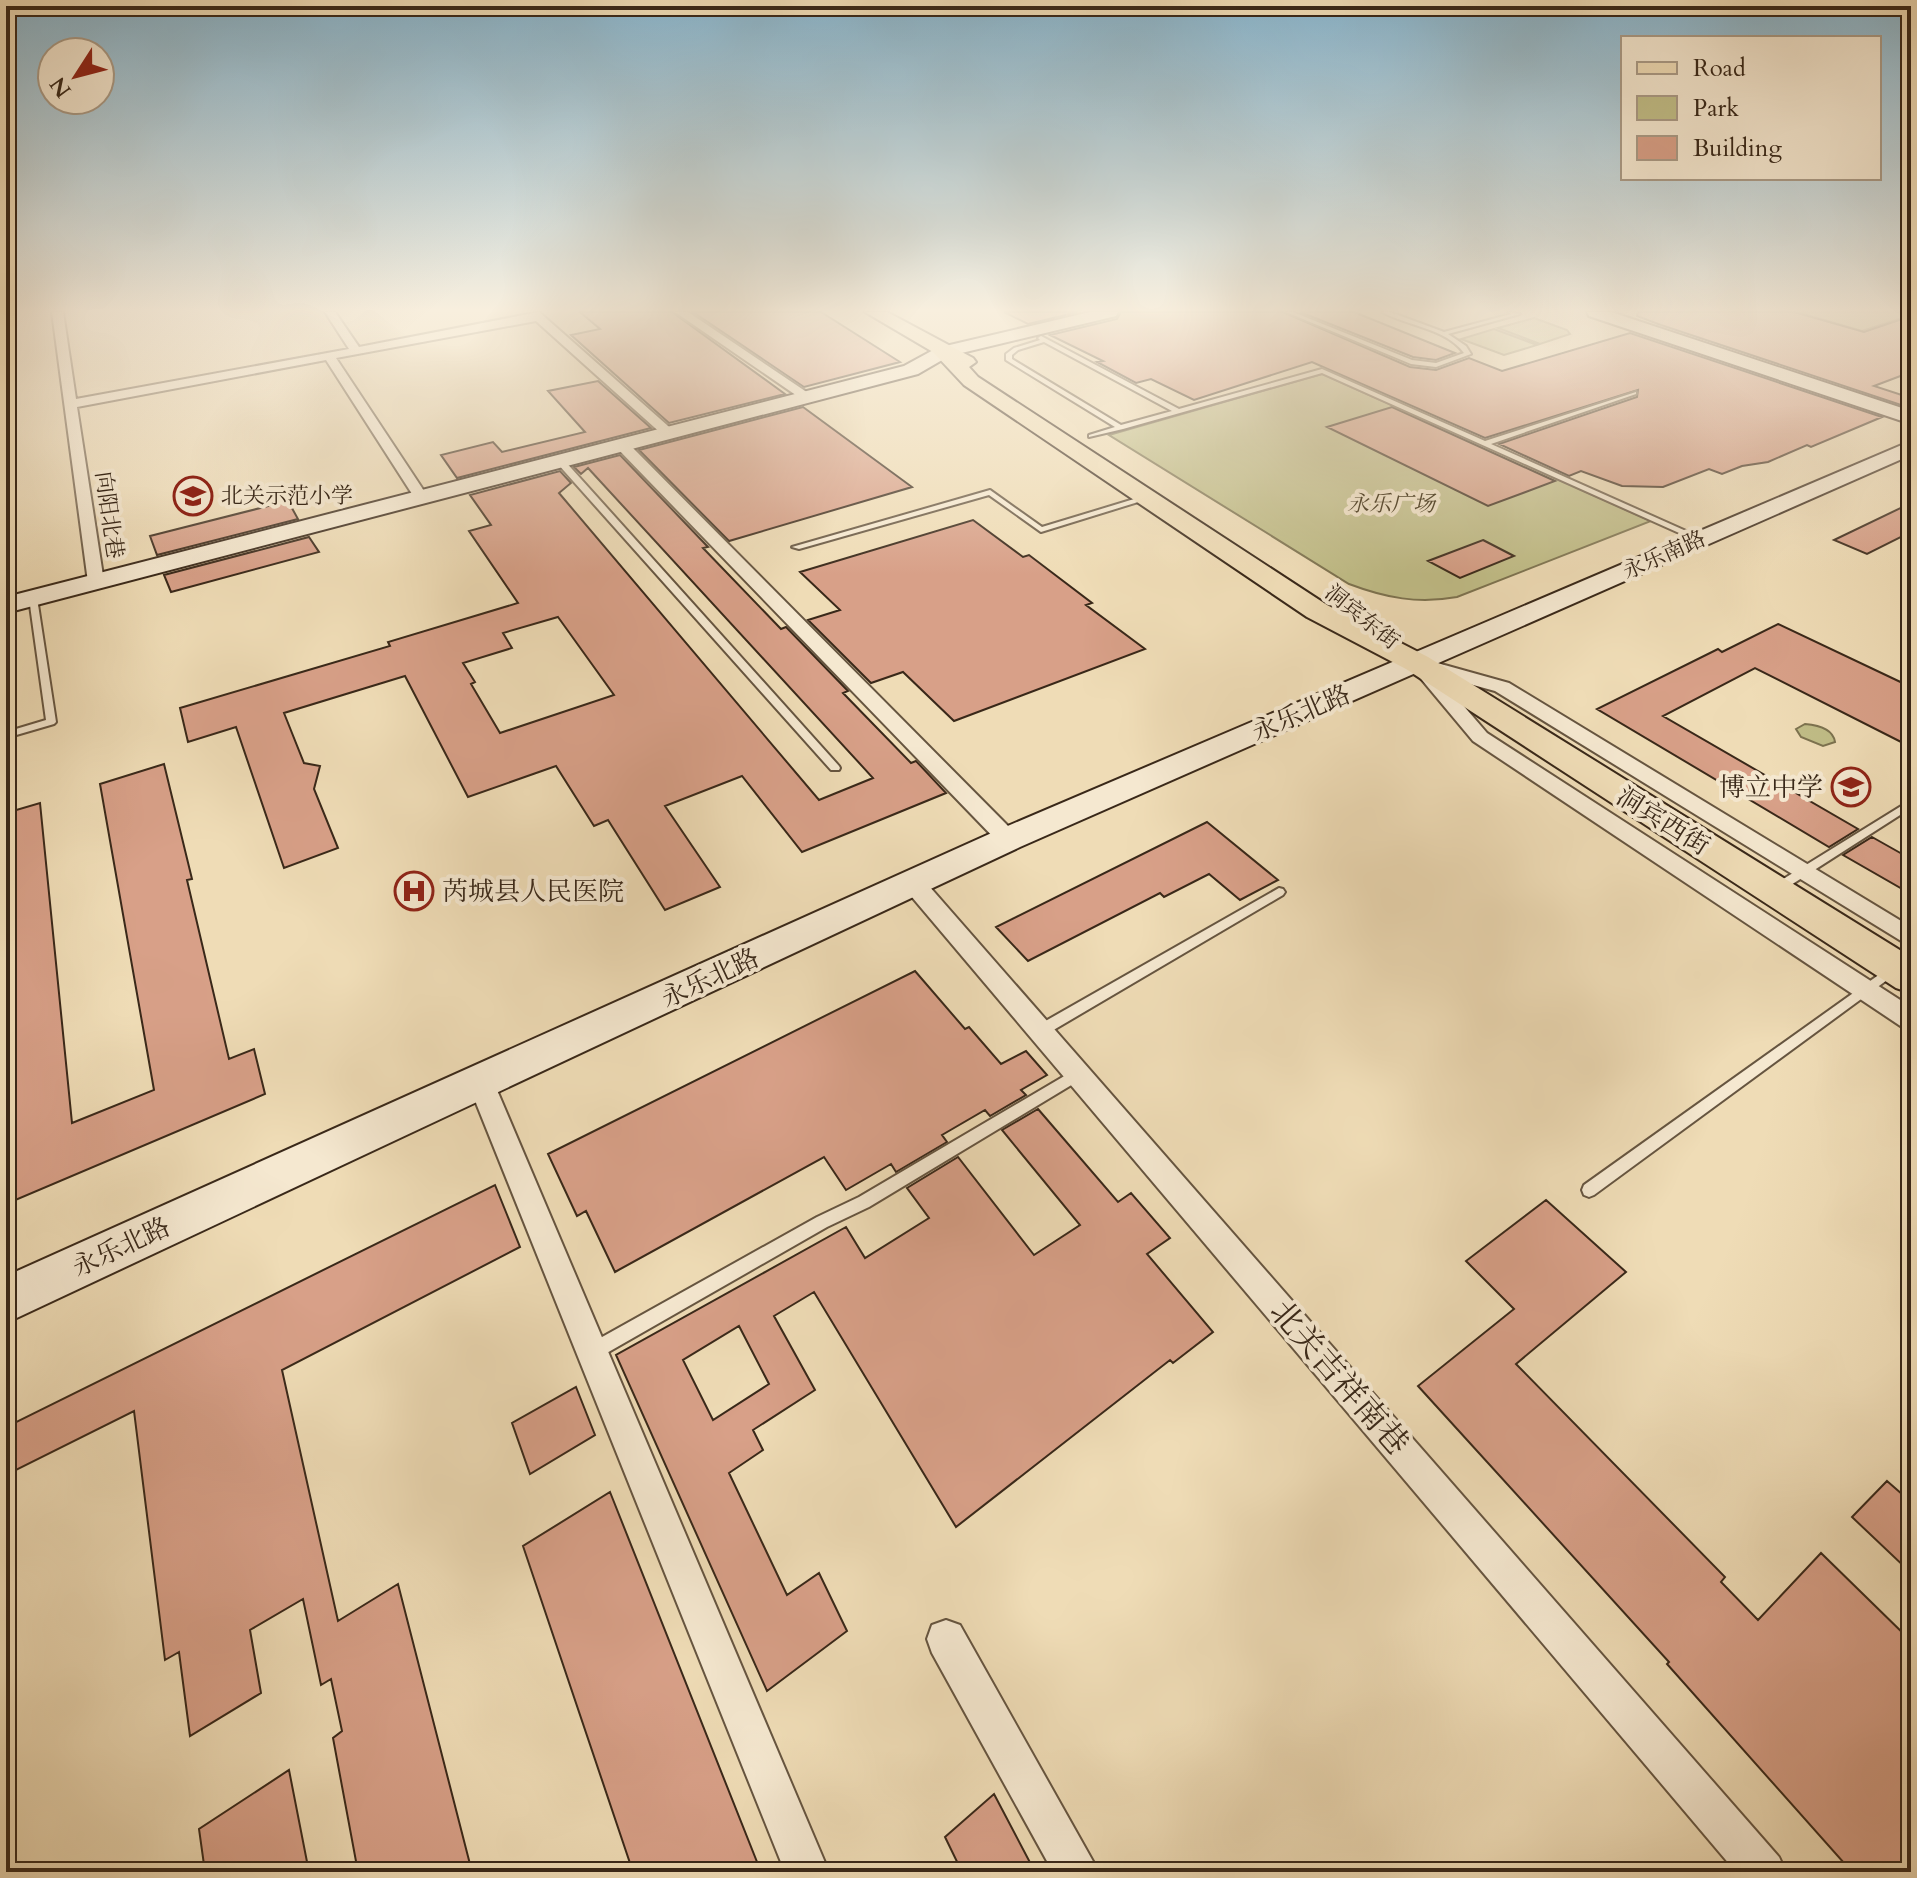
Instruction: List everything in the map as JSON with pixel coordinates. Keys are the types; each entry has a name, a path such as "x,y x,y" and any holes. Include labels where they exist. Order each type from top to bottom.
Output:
{"main road":[{"path":"6,605 798,400"},
{"name":"洞宾东街","path":"999,400 1317,611 1417,663"},
{"name":"洞宾东街","path":"1033,400 1326,587 1417,663"},
{"path":"1856,400 1911,418"},
{"name":"永乐南路","path":"1417,663 1911,447"},
{"name":"永乐北路","path":"6,1300 1008,839 1417,663"},
{"name":"洞宾西街","path":"1417,663 1773,890 1906,961"}],"street":[{"name":"向阳北巷","path":"69,400 96,582"},
{"path":"70,404 94,400"},
{"path":"357,400 421,497"},
{"path":"632,400 669,433"},
{"path":"622,445 1008,839"},
{"path":"1417,663 1502,687 1803,872 1906,961"},
{"path":"1417,663 1480,737 1911,1020"},
{"name":"北关吉祥南巷","path":"914,884 1764,1872"},
{"path":"481,1083 807,1872"},
{"path":"946,1639 1077,1872"}],"lane":[{"path":"1074,400 1121,428"},
{"path":"1156,400 1179,412"},
{"path":"1091,436 1222,400"},
{"path":"1387,400 1700,539"},
{"path":"1486,443 1614,400"},
{"path":"560,461 835,768"},
{"path":"796,547 990,492 1041,530 1147,498"},
{"path":"6,735 51,722 33,598"},
{"path":"1773,890 1911,803"},
{"path":"1040,1031 1279,892"},
{"path":"1589,1190 1906,961"},
{"path":"592,1352 822,1222 864,1202 1078,1074"}],"green space":[{"name":"永乐广场","path":"1232,400 1379,400 1651,521 1457,597 1429,600 1402,598 1349,584 1109,435"},
{"path":"1805,724 1828,730 1835,742 1823,746 1801,737 1796,729"}],"building":[{"path":"556,400 619,400 651,428 457,478 441,455 493,442 502,452 585,432"},
{"path":"643,400 762,400 669,423"},
{"path":"1398,400 1607,400 1485,438"},
{"path":"1629,400 1830,400 1882,417 1768,462 1742,466 1722,474 1709,469 1663,487 1622,486 1581,471 1569,476 1499,444"},
{"path":"1885,400 1911,400 1911,405 1907,407"},
{"path":"803,407 912,487 729,541 639,450"},
{"path":"1392,407 1555,481 1488,506 1327,427"},
{"path":"620,455 781,629 786,627 848,691 843,693 911,763 916,761 946,793 802,852 742,776 665,806 720,887 665,910 608,820 594,826 556,766 468,797 405,676 284,713 304,763 320,766 314,789 338,848 284,868 236,727 188,742 180,708 390,646 388,642 518,603 469,531 491,525 470,495 560,471 571,483 559,493 819,800 873,778 588,468 581,474 574,467","holes":["558,617 614,695 500,733 471,684 475,682 463,663 512,648 503,633"]},
{"path":"288,501 298,519 157,555 150,536"},
{"path":"1911,503 1911,532 1867,554 1834,540"},
{"path":"973,520 1023,557 1029,555 1092,603 1086,605 1145,649 954,721 903,672 871,683 808,620 840,610 800,572"},
{"path":"309,537 319,552 171,592 164,575"},
{"path":"1483,540 1514,556 1460,578 1428,561"},
{"path":"1778,624 1911,687 1911,747 1755,668 1663,716 1858,829 1829,847 1597,709 1718,649 1722,652"},
{"path":"164,764 192,879 187,880 229,1059 254,1049 265,1094 6,1204 6,813 40,803 72,1123 154,1090 100,784"},
{"path":"1207,822 1278,880 1240,900 1209,874 1164,897 1160,893 1028,961 996,927"},
{"path":"1872,837 1911,859 1911,894 1843,855"},
{"path":"915,971 965,1029 969,1027 1001,1064 1026,1051 1047,1075 1021,1090 1026,1095 990,1116 985,1110 942,1135 947,1142 896,1172 891,1164 846,1190 824,1157 615,1272 586,1211 577,1216 548,1154"},
{"path":"1038,1109 1118,1202 1131,1193 1170,1238 1147,1254 1213,1332 1173,1363 1170,1360 956,1527 814,1292 774,1316 815,1390 753,1430 763,1450 729,1473 787,1595 819,1573 847,1631 767,1691 616,1355 846,1227 865,1258 929,1218 907,1188 958,1157 1034,1255 1080,1225 1002,1130","holes":["739,1326 769,1384 713,1420 683,1360"]},
{"path":"495,1185 520,1247 282,1370 338,1621 398,1584 472,1872 358,1872 333,1738 342,1731 331,1679 321,1685 303,1599 250,1630 261,1693 190,1736 179,1652 165,1660 134,1411 6,1475 6,1427"},
{"path":"1546,1200 1626,1272 1516,1364 1725,1577 1721,1582 1758,1620 1821,1553 1911,1641 1911,1872 1852,1872 1667,1664 1669,1662 1418,1386 1514,1309 1466,1261"},
{"path":"576,1387 595,1435 530,1474 512,1423"},
{"path":"1887,1481 1911,1502 1911,1573 1852,1517"},
{"path":"610,1492 761,1872 633,1872 523,1546"},
{"path":"289,1770 309,1872 205,1872 199,1829"},
{"path":"994,1794 1035,1872 962,1872 945,1837"}],"place":[{"name":"北关示范小学","path":"193,496"},
{"name":"博立中学","path":"1851,787"},
{"name":"芮城县人民医院","path":"414,891"}]}
